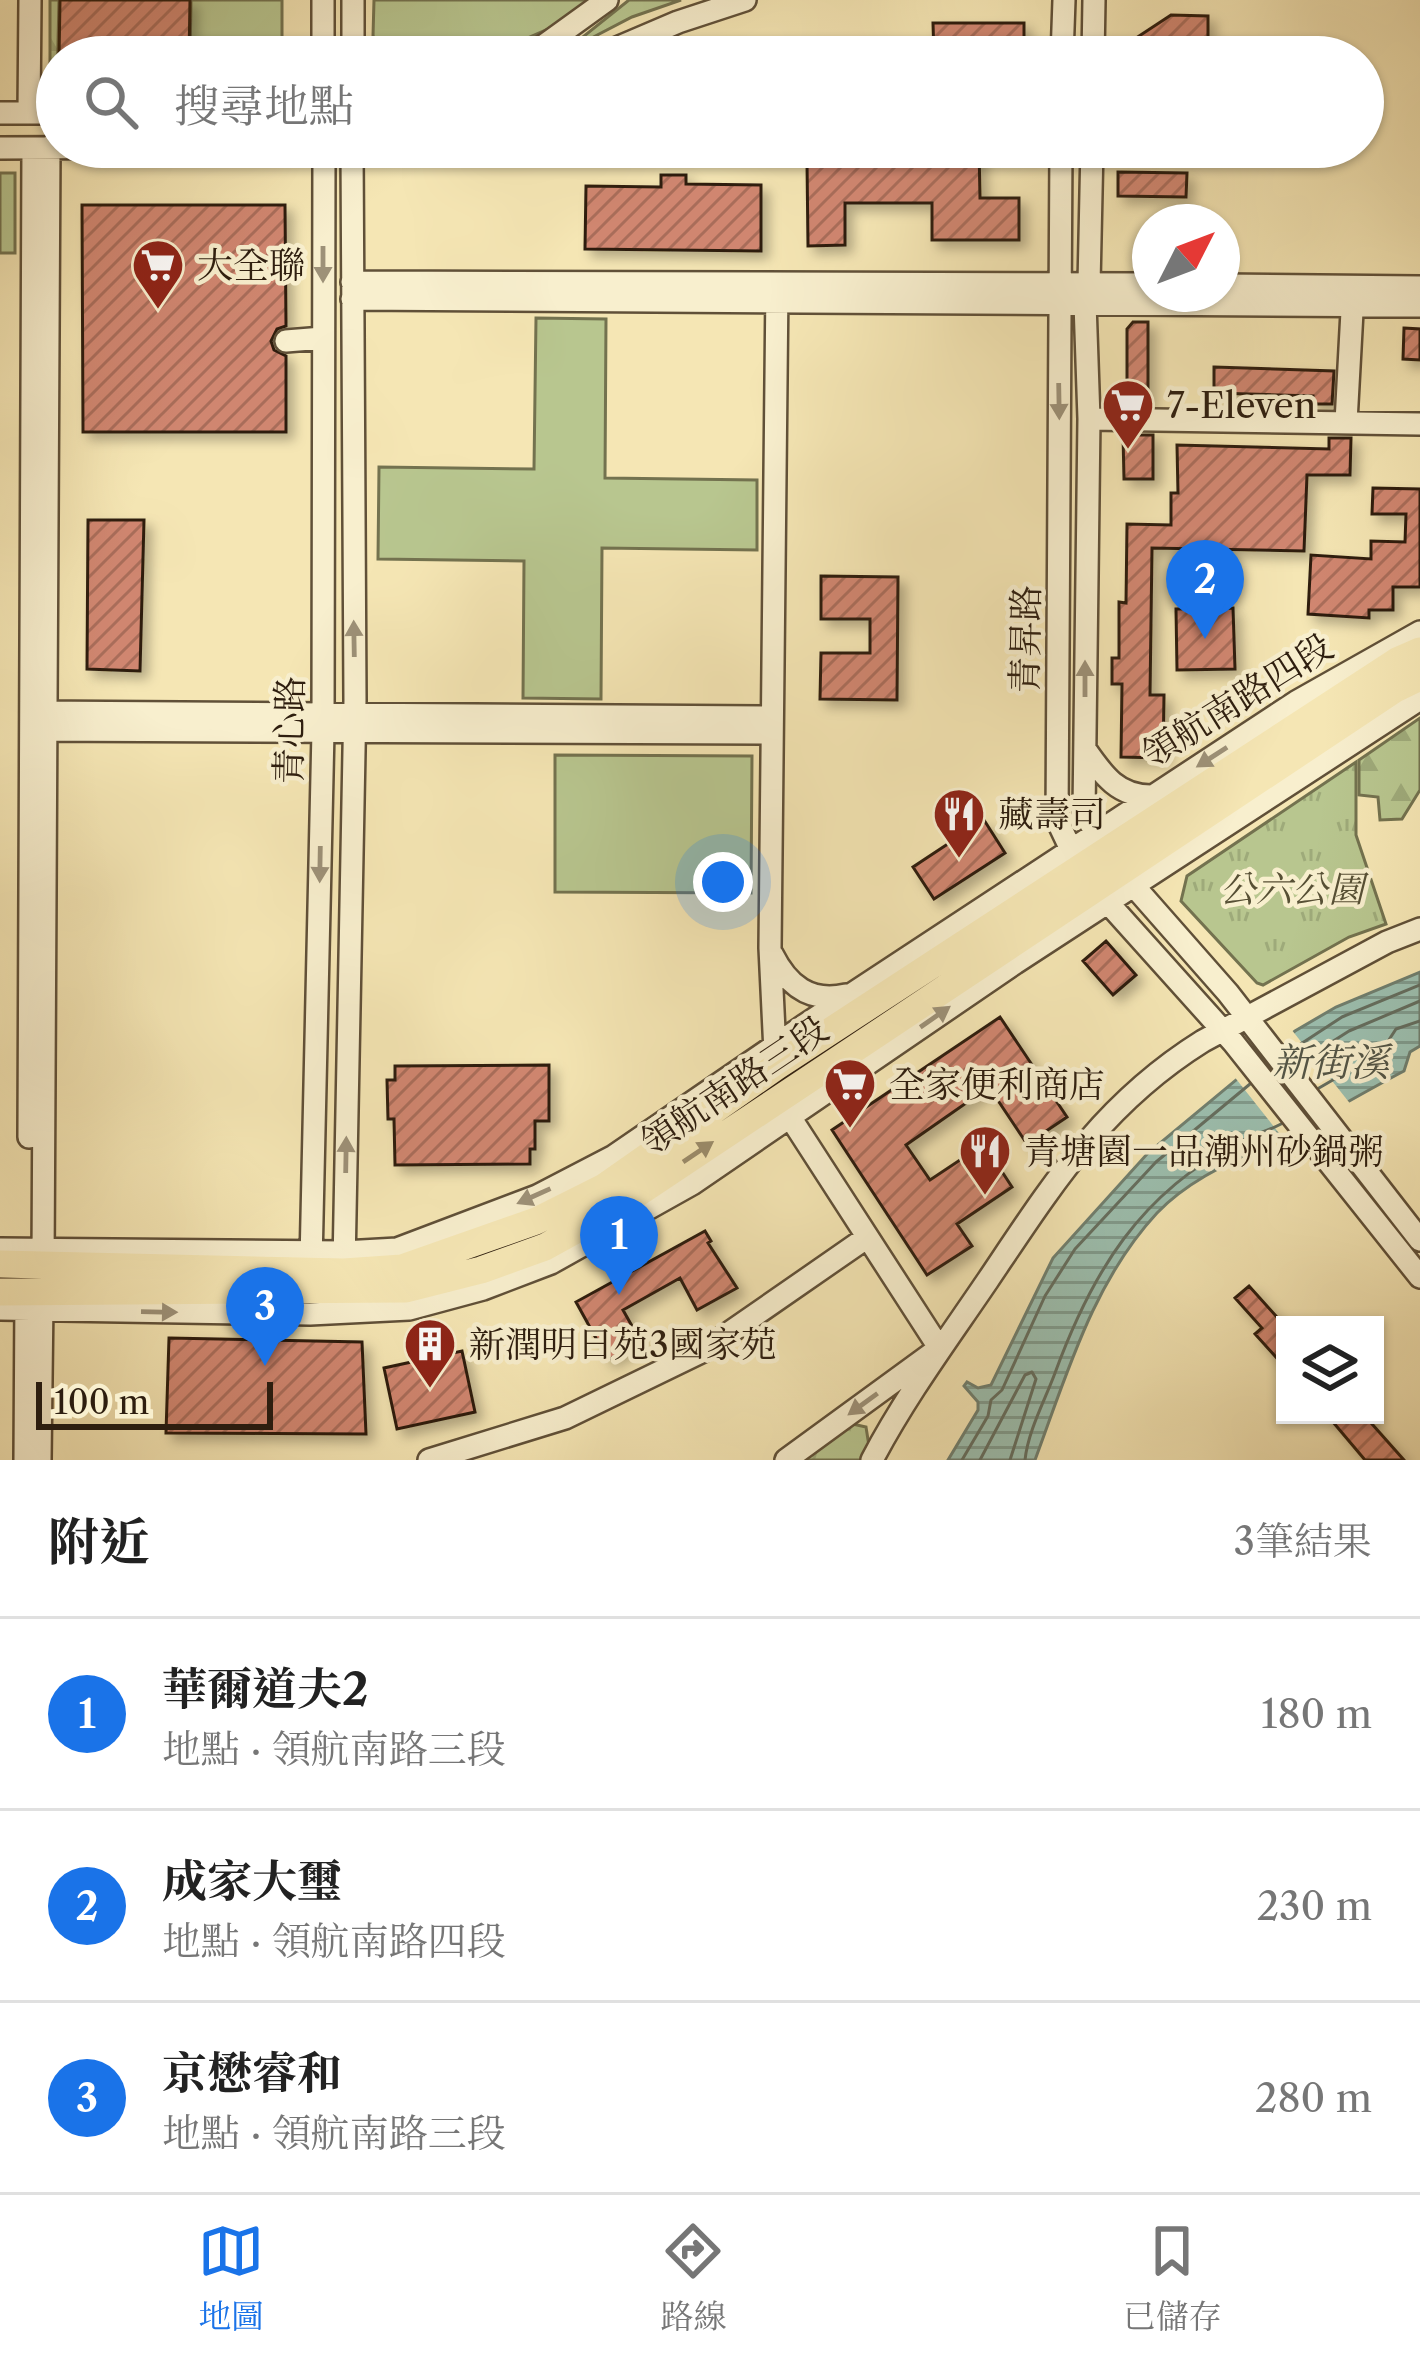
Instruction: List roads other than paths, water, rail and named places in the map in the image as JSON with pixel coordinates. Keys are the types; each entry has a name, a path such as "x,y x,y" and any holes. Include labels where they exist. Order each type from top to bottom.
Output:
{"main road":[{"name":"領航南路四段","path":"1114,861 1264,749 1397,661 1420,651"},
{"name":"領航南路四段","path":"1114,861 1420,677"},
{"name":"領航南路三段","path":"27,1299 344,1282 402,1268 536,1221 604,1187 782,1081 1114,861"},
{"name":"領航南路三段","path":"0,1264 36,1256 311,1282"}],"street":[{"path":"29,113 30,0"},
{"path":"323,0 323,36"},
{"path":"352,36 353,0"},
{"path":"557,36 607,0"},
{"path":"645,36 745,0"},
{"path":"1063,36 1064,0"},
{"path":"1093,36 1094,0"},
{"path":"0,113 36,113"},
{"path":"0,148 36,148"},
{"path":"25,1460 27,1299 36,1256 41,168"},
{"name":"青心路","path":"311,1282 322,722 324,168"},
{"name":"青心路","path":"344,1282 354,722 352,168"},
{"name":"青昇路","path":"1060,168 1057,820 1089,878 1234,1024 1269,1046 1420,1240"},
{"name":"青昇路","path":"1090,168 1084,812 1114,861 1234,1024 1249,1062 1420,1277"},
{"path":"1087,293 1132,287"},
{"path":"1240,287 1420,306"},
{"path":"352,290 1353,296 1420,287"},
{"path":"777,293 770,948 782,1081 866,1238 940,1348"},
{"path":"1346,422 1353,296"},
{"path":"286,340 323,338"},
{"path":"1089,419 1420,424"},
{"name":"領航南路四段","path":"1114,861 1153,796 1324,686 1420,632"},
{"path":"1264,749 1324,686"},
{"name":"領航南路四段","path":"1089,878 1420,699"},
{"path":"38,721 771,725"},
{"path":"1085,749 1113,786 1130,794 1153,796"},
{"name":"領航南路三段","path":"311,1282 344,1282 409,1310 551,1263 692,1184 853,993 1089,878"},
{"name":"領航南路三段","path":"782,1081 1089,878"},
{"path":"872,1460 940,1348 1060,1173 1113,1109 1178,1056 1387,941 1420,929"},
{"path":"770,948 793,986 812,996 853,993"},
{"path":"429,1460 565,1418 703,1351 866,1238"},
{"name":"領航南路三段","path":"0,1249 36,1256"},
{"path":"27,1299 40,1460"},
{"name":"領航南路三段","path":"0,1309 27,1299"},
{"path":"786,1460 940,1348"}],"water":[{"name":"新街溪","path":"1420,972 1420,1046 1410,1052 1404,1071 1203,1177 1171,1200 1135,1240 1084,1330 1035,1460 948,1460 978,1410 978,1402 964,1386 967,1382 978,1388 991,1385 1053,1258 1148,1153 1295,1031 1336,1007"}],"place":[{"name":"大全聯","path":"158,311"},
{"name":"7-Eleven","path":"1128,451"},
{"name":"成家大璽","path":"1205,639"},
{"name":"藏壽司","path":"959,860"},
{"name":"全家便利商店","path":"850,1130"},
{"name":"青塘園一品潮州砂鍋粥","path":"985,1197"},
{"name":"華爾道夫2","path":"619,1295"},
{"name":"京懋睿和","path":"265,1366"},
{"name":"新潤明日苑3國家苑","path":"430,1390"}],"park label":[{"name":"公六公園","path":"1292,889"}]}
